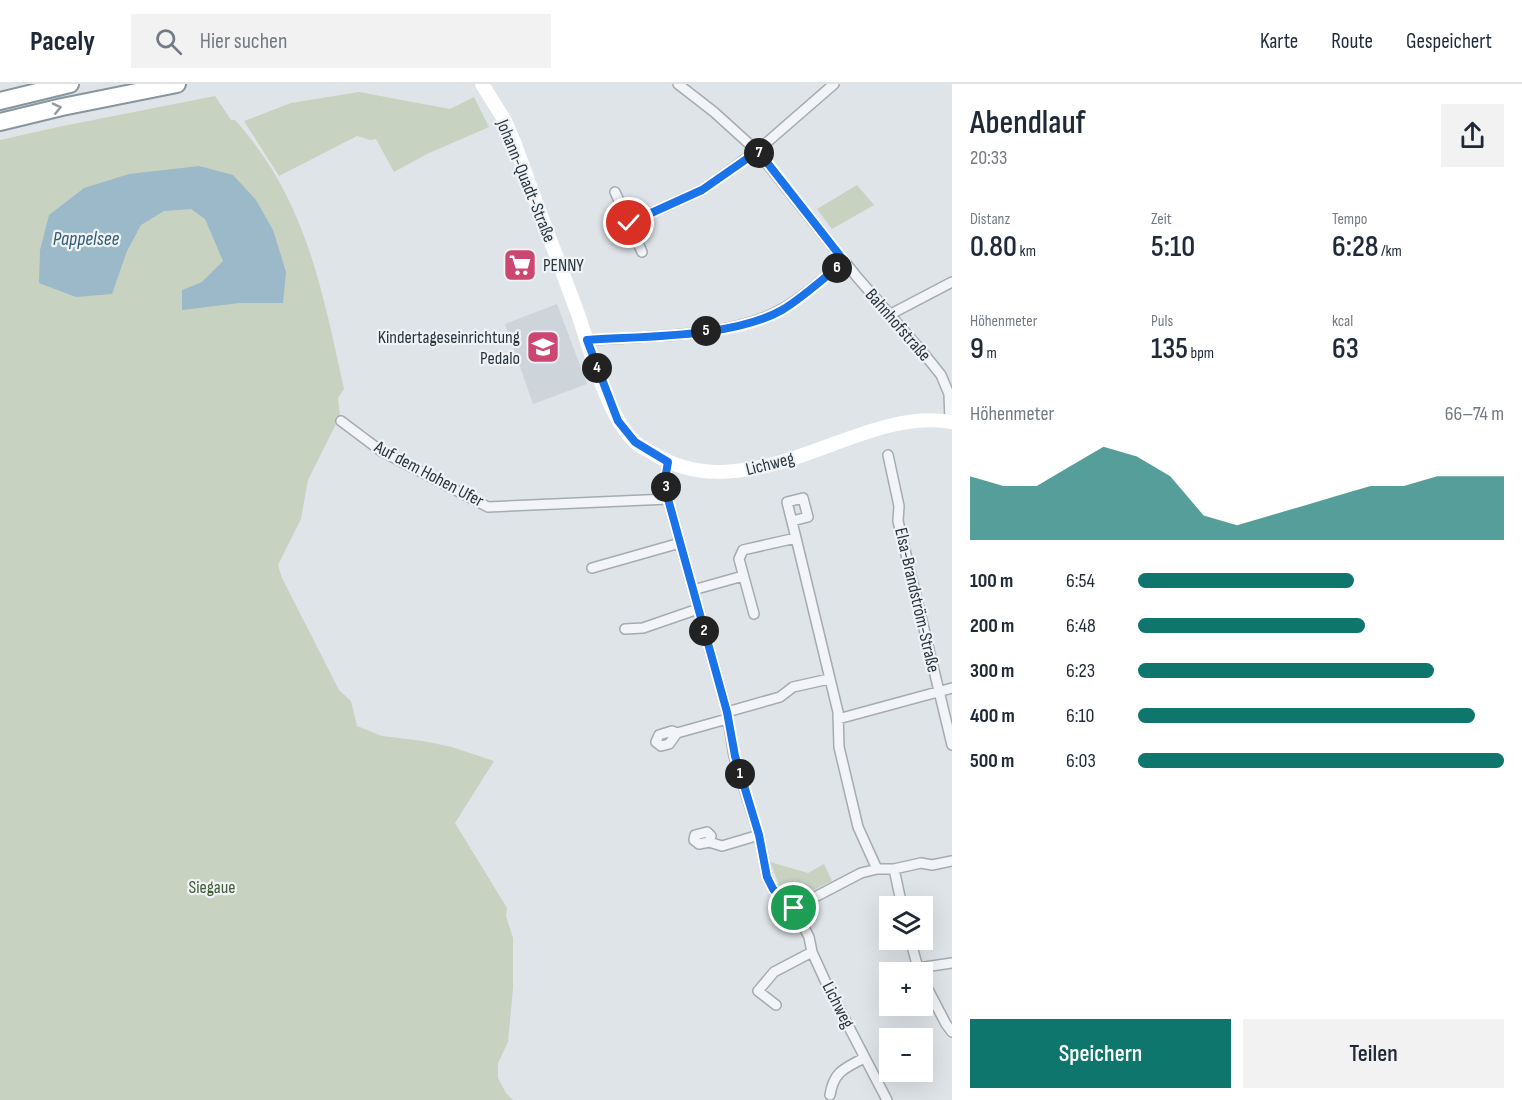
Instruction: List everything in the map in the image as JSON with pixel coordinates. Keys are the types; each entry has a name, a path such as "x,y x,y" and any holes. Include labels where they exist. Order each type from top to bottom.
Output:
{"highway":[{"path":"0,100 70,84"},
{"path":"0,122 177,84"}],"main road":[{"name":"Johann-Quadt-Straße","path":"482,84 505,121 515,144 618,421 635,442 668,462"},
{"name":"Lichweg","path":"668,462 706,472 743,471 781,462 891,425 914,420 951,421"}],"street":[{"name":"Bahnhofstraße","path":"678,84 758,151 845,262 940,375 949,394 951,421"},
{"path":"629,223 702,190 758,151 834,84"},
{"path":"615,192 642,252"},
{"path":"587,340 695,332 753,321 783,309 845,262"},
{"path":"889,315 952,282"},
{"name":"Auf dem Hohen Ufer","path":"341,421 381,451 488,507 668,499"},
{"name":"Elsa-Brandström-Straße","path":"888,455 899,506 898,521 952,745"},
{"name":"Lichweg","path":"668,462 665,479 668,499 727,716 735,756 759,835 767,877 773,889 794,908 809,937 812,952 887,1100"},
{"path":"792,521 838,712 839,747 858,827 877,869"},
{"path":"754,614 739,560 743,550 796,538"},
{"path":"591,568 680,543"},
{"path":"693,590 743,576"},
{"path":"625,629 643,628 698,609"},
{"path":"677,733 780,697 793,687 829,679"},
{"path":"837,719 952,688"},
{"path":"709,842 722,846 759,835"},
{"path":"794,908 861,873 921,863 932,865 952,861"},
{"path":"894,869 900,896"},
{"path":"776,1005 758,991 774,972 812,952"},
{"path":"933,968 952,963"},
{"path":"933,999 952,1032"},
{"path":"830,1095 832,1082 840,1071 864,1058"}],"shaded area":[{"name":"Kindertageseinrichtung Pedalo","path":"557,304 587,384 533,404 505,324"}],"green space":[{"path":"359,92 450,109 474,97 489,127 427,154 394,172 376,139 370,140 357,136 279,176 244,121 291,103"},
{"name":"Siegaue","path":"215,96 231,120 235,120 259,150 279,181 295,213 319,281 344,389 338,398 340,416 308,480 301,519 278,565 282,578 339,690 351,701 357,726 382,736 452,747 494,761 455,823 507,908 506,916 513,938 513,988 508,1042 498,1063 498,1078 506,1093 513,1100 0,1100 0,140"},
{"path":"857,185 874,205 832,229 817,209"},
{"path":"770,862 808,873 824,864 832,881 799,897 789,896 779,885"}],"water":[{"name":"Pappelsee","path":"199,166 233,175 256,200 273,230 286,272 283,303 240,303 182,310 182,290 202,282 223,261 205,219 191,209 164,211 141,225 127,251 112,294 76,297 39,283 40,250 49,215 84,188 129,174"}],"place":[{"name":"PENNY","path":"520,265"},
{"name":"Kindertageseinrichtung Pedalo","path":"543,347"}],"route":[{"path":"629,223 702,190 758,151 845,262 783,309 767,317 732,327 695,332 587,340 618,421 635,442 668,462 665,479 668,499 727,712 735,756 759,835 767,877 773,889 794,908"}]}
